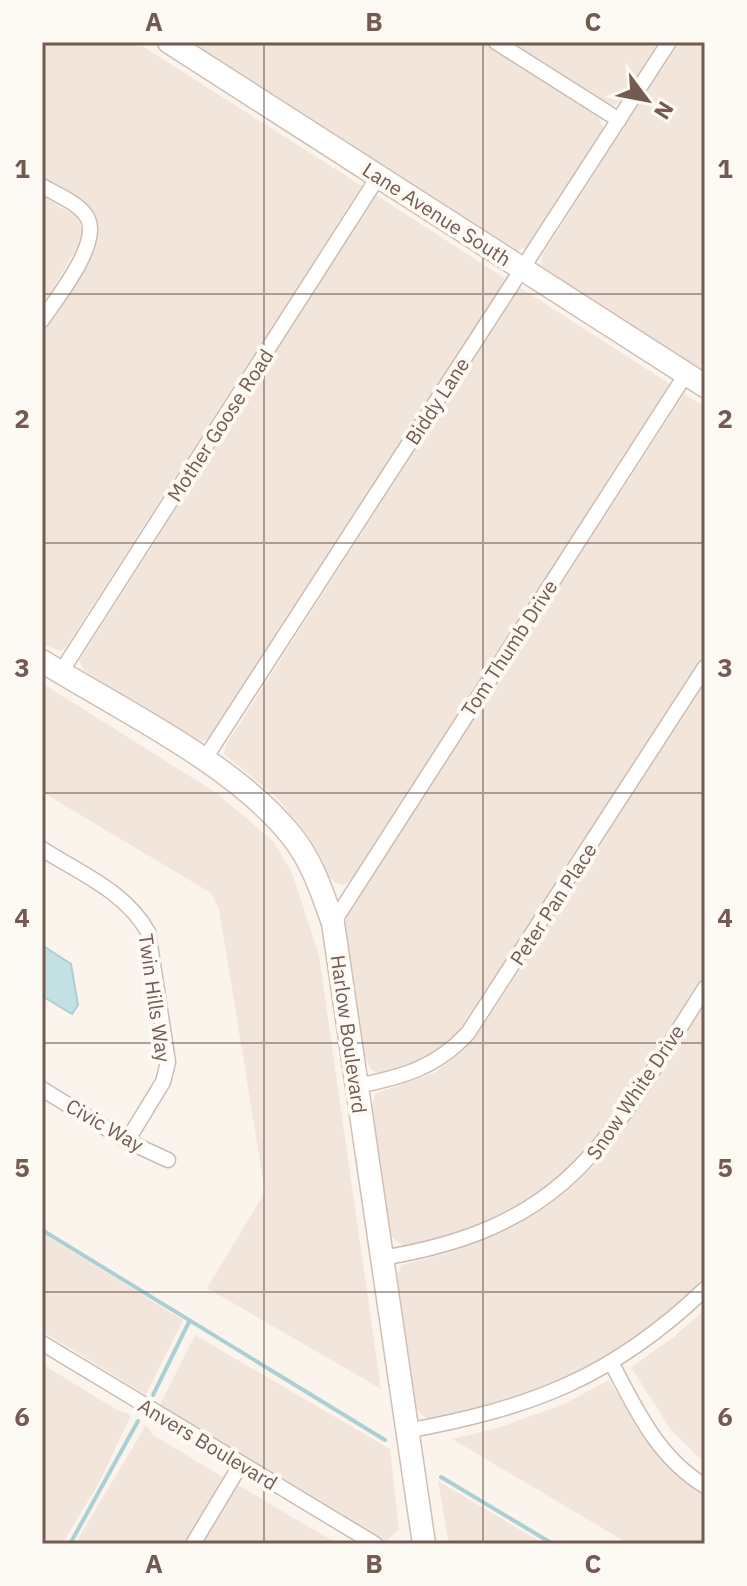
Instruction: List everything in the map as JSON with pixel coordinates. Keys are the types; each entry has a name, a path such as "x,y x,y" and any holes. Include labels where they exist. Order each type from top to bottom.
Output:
{"street":[{"name":"Lane Avenue South","path":"169,42 696,380"},
{"path":"496,42 619,120"},
{"name":"Biddy Lane","path":"204,760 669,42"},
{"name":"Mother Goose Road","path":"51,667 378,177"},
{"path":"42,186 80,210 90,230 86,251 42,320"},
{"name":"Tom Thumb Drive","path":"333,923 696,380"},
{"name":"Harlow Boulevard","path":"51,667 245,788 292,836 310,862 333,923 424,1544"},
{"name":"Peter Pan Place","path":"357,1086 425,1069 454,1049 468,1033 705,667"},
{"name":"Twin Hills Way","path":"42,849 122,899 138,914 148,932 168,1062 163,1082 127,1141"},
{"name":"Snow White Drive","path":"381,1258 472,1238 507,1222 565,1183 584,1166 621,1120 705,988"},
{"name":"Civic Way","path":"42,1089 127,1141 168,1160"},
{"path":"406,1431 519,1406 611,1362 663,1327 705,1289"},
{"name":"Anvers Boulevard","path":"42,1343 375,1544"},
{"path":"611,1362 655,1441 686,1473 705,1486"},
{"path":"193,1544 241,1464"}],"shaded area":[{"path":"42,42 136,42 362,186 66,647 60,651 42,644 42,334 95,250 98,235 96,220 88,207 42,178"},
{"path":"184,42 483,42 598,116 603,127 601,136 531,244 516,252"},
{"path":"510,42 661,42 623,101 614,105 606,104"},
{"path":"678,42 705,42 705,377 540,267 543,254"},
{"path":"42,195 78,218 84,236 42,307"},
{"path":"376,195 506,279 212,736 203,741 190,739 84,671 79,661"},
{"path":"519,287 670,384 354,879 344,885 337,884 329,877 308,836 277,798 224,754 226,745"},
{"path":"684,394 705,407 705,652 466,1024 435,1056 409,1067 378,1073 371,1070 365,1057 345,924 348,913"},
{"path":"705,681 705,975 615,1116 562,1175 530,1199 462,1234 405,1246 390,1235 372,1106 375,1094 436,1072 461,1052 482,1028"},
{"path":"42,683 218,794 273,841 292,873 319,955 381,1389 207,1288 265,1192 219,909 211,893 42,792"},
{"path":"705,1003 705,1279 649,1328 598,1362 538,1391 496,1405 429,1419 422,1415 416,1408 397,1274 402,1265 448,1253 504,1231 567,1190 600,1160 625,1127"},
{"path":"42,1233 183,1320 146,1395 42,1331"},
{"path":"705,1309 705,1463 671,1430 631,1367 674,1337"},
{"path":"195,1335 390,1449 399,1529 385,1542 159,1407"},
{"path":"42,1364 117,1410 131,1415 99,1483 62,1544 42,1544"},
{"path":"609,1380 646,1441 680,1476 705,1495 705,1544 629,1544 452,1439 498,1428 564,1404"},
{"path":"146,1425 153,1435 223,1477 223,1482 185,1544 75,1544"},
{"path":"438,1481 544,1544 449,1544"},
{"path":"238,1485 338,1544 201,1544"}],"water":[{"path":"42,945 71,964 78,1005 72,1014 42,996"}],"waterway":[{"path":"42,1230 385,1440"},
{"path":"153,1395 189,1322"},
{"path":"70,1544 138,1421"},
{"path":"441,1477 553,1544"}]}
